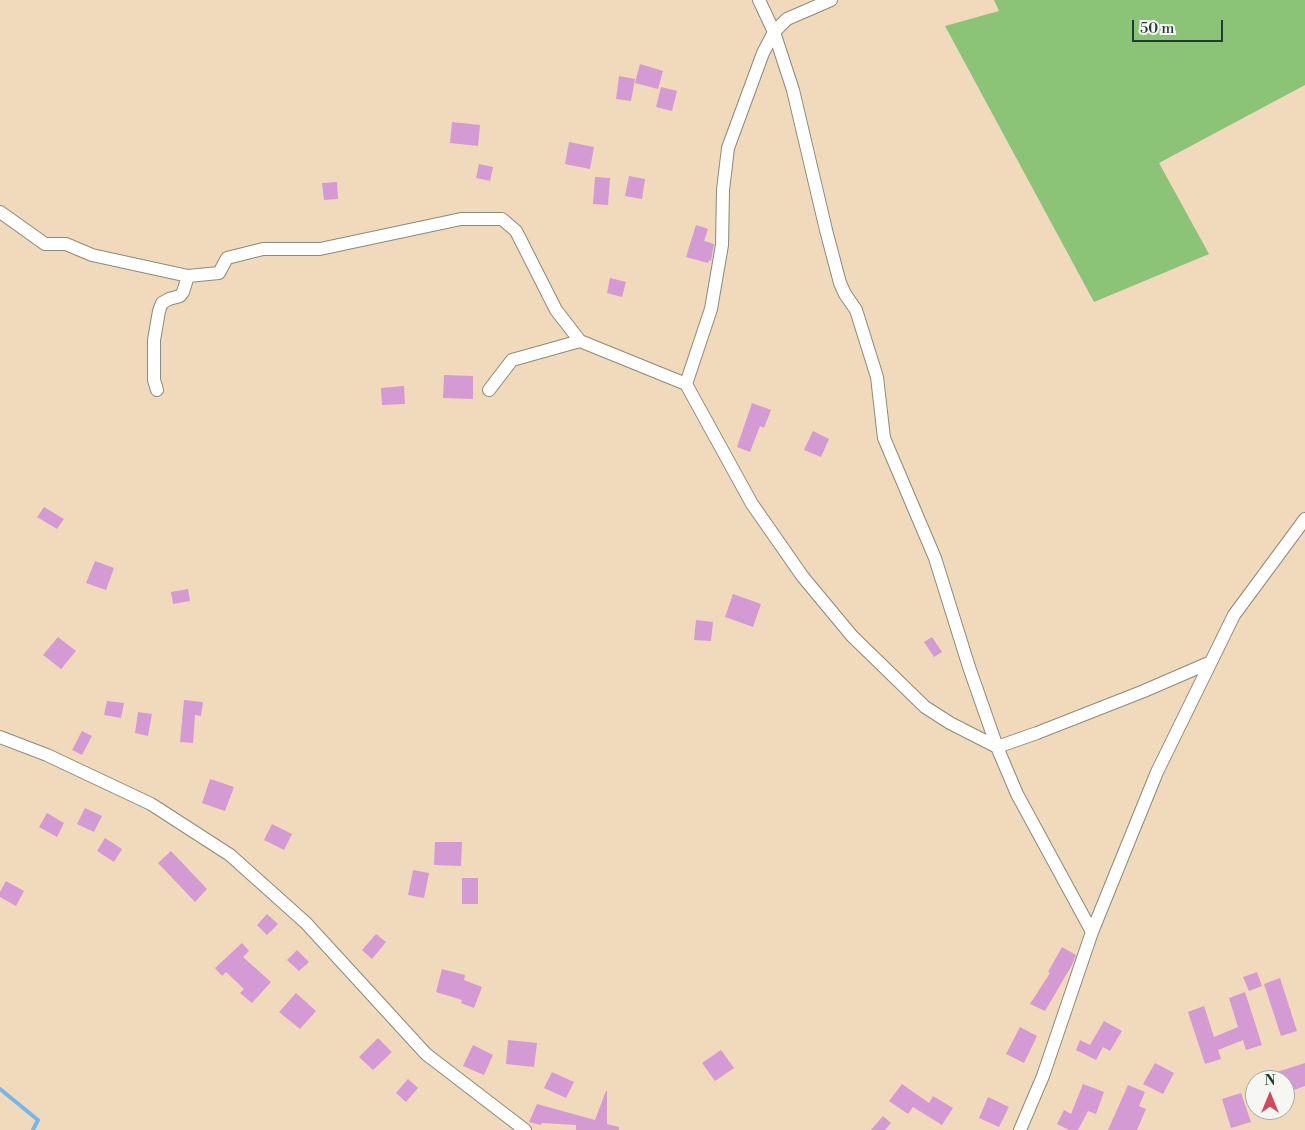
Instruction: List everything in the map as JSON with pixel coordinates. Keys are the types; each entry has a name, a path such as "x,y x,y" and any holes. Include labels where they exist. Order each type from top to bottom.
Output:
{"street":[{"path":"758,0 774,32 793,90 840,283 856,310 877,377 884,438 935,558 969,667 997,747 1017,794 1092,932"},
{"path":"686,384 711,309 722,245 723,190 728,148 763,53 774,32 787,19 831,0"},
{"path":"767,17 787,19"},
{"path":"0,212 45,244 66,244 92,255 188,276 219,273 227,258 262,249 320,249 461,219 502,219 516,231 556,310 580,342 686,384 752,504 803,577 852,636 926,707 950,723 997,747 1144,691 1211,662"},
{"path":"157,390 154,380 154,340 159,311 162,303 169,298 180,296 188,276"},
{"path":"489,390 512,360 580,342"},
{"path":"1020,1130 1043,1076 1092,932 1157,772 1234,615 1305,519"},
{"path":"0,736 47,755 151,804 230,855 306,923 426,1054 525,1130"}],"green space":[{"path":"994,0 1305,0 1305,85 1159,163 1209,254 1094,302 945,26 999,11"}],"building":[{"path":"640,64 663,71 658,89 635,83"},
{"path":"619,76 635,79 631,101 616,99"},
{"path":"661,87 677,91 672,111 656,107"},
{"path":"452,122 480,125 478,146 450,143"},
{"path":"569,142 594,147 590,169 565,164"},
{"path":"479,164 493,167 490,181 476,178"},
{"path":"629,176 645,179 642,199 625,196"},
{"path":"595,177 610,178 608,205 593,204"},
{"path":"337,182 338,199 324,200 322,183"},
{"path":"696,225 708,229 704,241 714,244 711,261 709,260 708,263 686,257"},
{"path":"610,278 626,282 622,297 607,293"},
{"path":"444,375 473,376 473,399 443,398"},
{"path":"404,386 405,404 382,405 381,388"},
{"path":"752,403 771,410 764,428 760,426 750,452 737,447"},
{"path":"813,431 829,439 821,457 804,450"},
{"path":"44,507 64,519 57,529 37,517"},
{"path":"95,561 114,568 106,590 86,583"},
{"path":"188,589 190,601 173,604 171,592"},
{"path":"733,594 761,604 753,627 725,617"},
{"path":"696,620 713,622 711,641 694,640"},
{"path":"58,637 76,651 61,669 43,655"},
{"path":"932,637 942,652 934,657 924,642"},
{"path":"184,700 203,702 201,716 195,715 193,743 180,742"},
{"path":"107,701 124,703 121,718 104,715"},
{"path":"138,712 152,714 148,736 135,733"},
{"path":"82,731 92,736 82,755 72,750"},
{"path":"210,779 234,787 225,811 202,803"},
{"path":"85,808 102,816 94,832 77,824"},
{"path":"47,813 64,823 57,837 39,827"},
{"path":"272,824 292,834 284,850 264,840"},
{"path":"105,838 122,849 114,862 97,851"},
{"path":"435,842 462,842 461,866 434,865"},
{"path":"171,851 207,889 195,902 158,863"},
{"path":"413,870 429,873 424,898 408,895"},
{"path":"462,878 478,878 478,904 462,904"},
{"path":"6,881 24,891 16,906 0,897 0,892"},
{"path":"267,914 278,924 267,935 257,925"},
{"path":"376,934 386,942 372,959 362,950"},
{"path":"242,943 249,951 243,957 271,982 252,1003 240,993 244,989 226,972 222,976 215,968"},
{"path":"1062,947 1076,955 1045,1011 1030,1004 1050,973 1048,972"},
{"path":"297,950 309,962 299,971 287,960"},
{"path":"442,969 465,975 464,980 482,987 474,1008 461,1003 462,1000 436,992"},
{"path":"1257,972 1262,986 1249,991 1243,977"},
{"path":"1280,978 1297,1031 1281,1036 1264,984"},
{"path":"1245,992 1262,1045 1246,1050 1243,1040 1218,1050 1221,1059 1205,1064 1188,1012 1204,1006 1214,1037 1238,1027 1229,998"},
{"path":"296,993 316,1011 300,1029 279,1012"},
{"path":"1104,1021 1122,1031 1110,1051 1103,1047 1096,1060 1076,1050 1080,1040 1090,1045"},
{"path":"1020,1027 1037,1036 1024,1063 1006,1054"},
{"path":"378,1038 392,1052 373,1070 359,1057"},
{"path":"508,1040 537,1043 534,1067 506,1064"},
{"path":"473,1045 493,1055 484,1075 463,1066"},
{"path":"721,1050 734,1068 715,1081 702,1063"},
{"path":"1155,1063 1174,1073 1163,1094 1143,1084"},
{"path":"1305,1063 1305,1086 1295,1090 1295,1070 1283,1070"},
{"path":"552,1072 574,1082 566,1098 544,1088"},
{"path":"408,1079 418,1088 406,1102 396,1093"},
{"path":"902,1084 929,1103 933,1096 953,1108 942,1125 913,1107 908,1114 889,1101"},
{"path":"1083,1084 1104,1092 1096,1114 1088,1111 1078,1130 1069,1130 1057,1124 1064,1110 1071,1114"},
{"path":"1128,1085 1145,1092 1139,1106 1146,1109 1137,1130 1108,1130"},
{"path":"606,1091 607,1124 619,1127 619,1130 576,1130 576,1125 542,1123 541,1125 529,1122 537,1104 595,1120"},
{"path":"1241,1093 1245,1105 1245,1120 1250,1120 1251,1122 1231,1128 1222,1099"},
{"path":"988,1097 1009,1107 999,1127 979,1118"},
{"path":"883,1116 891,1123 885,1130 871,1130"}],"waterway":[{"path":"0,1089 38,1120 33,1130"}]}
